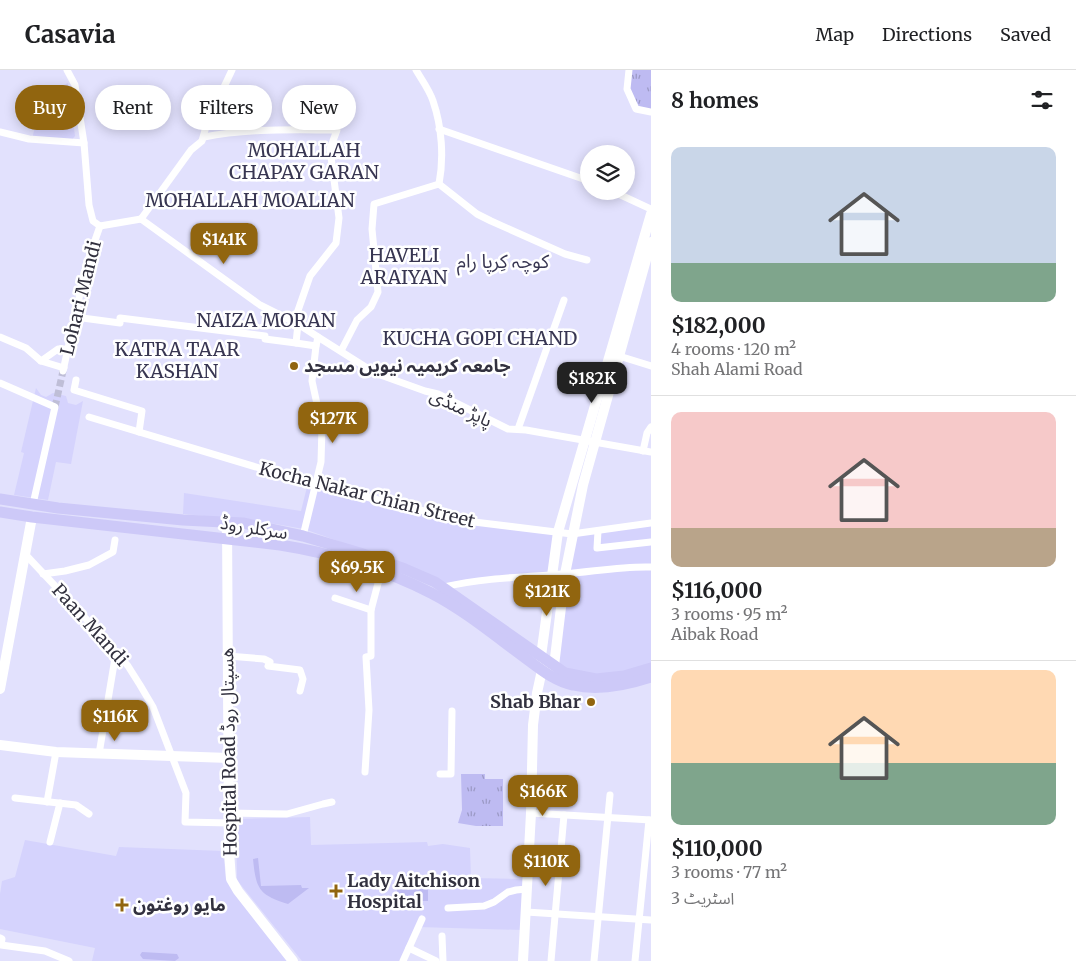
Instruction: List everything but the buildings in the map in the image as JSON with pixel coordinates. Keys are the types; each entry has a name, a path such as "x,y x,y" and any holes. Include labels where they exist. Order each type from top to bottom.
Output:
{"main road":[{"name":"سرکلر روڈ","path":"0,499 156,518 227,522 303,536 396,566 444,587 564,673 596,679 624,676 651,668"},
{"name":"سرکلر روڈ","path":"0,512 314,551 381,572 418,587 443,600 542,670 566,683 592,688 614,686 651,677"},
{"path":"257,543 259,527"}],"street":[{"path":"67,70 75,85 84,143 89,205 93,221 100,226 141,219 260,305 296,323"},
{"path":"141,219 169,183 191,150 202,141 207,123 232,70"},
{"path":"416,70 433,100 439,129 442,155 439,184"},
{"path":"629,70 627,89 635,103 636,109 651,112"},
{"path":"439,129 580,178"},
{"path":"204,137 260,130 337,130 330,149 339,218 336,243 310,276 296,323 296,343"},
{"path":"0,132 29,139 84,143"},
{"path":"341,351 357,320 371,307 378,292 372,229 374,204 439,184"},
{"path":"439,184 477,214 565,254 588,260"},
{"path":"632,200 651,209"},
{"path":"542,670 554,666 565,574 590,440 651,214"},
{"name":"Lohari Mandi","path":"42,361 63,369 88,256 100,226"},
{"path":"523,961 531,813 533,725 542,670 541,656 558,532 619,356 651,242"},
{"path":"518,429 564,300"},
{"path":"75,317 120,323 120,318 265,336 264,339 316,346"},
{"name":"پاپڑ منڈی","path":"296,323 375,373 438,394 508,429 590,440 647,451"},
{"path":"0,337 26,348 42,361 58,348 68,349"},
{"path":"303,536 322,462 322,427 312,381 318,337"},
{"path":"619,356 651,366"},
{"path":"76,380 74,390 142,411 139,432"},
{"path":"0,383 55,407 33,504"},
{"name":"Kocha Nakar Chian Street","path":"89,417 316,485 466,521 572,534 651,523"},
{"path":"647,451 647,432 651,427"},
{"path":"0,689 32,517"},
{"name":"Hospital Road ھسپتال روڈ","path":"227,522 231,878 238,891 293,961"},
{"path":"598,531 597,548 651,542"},
{"path":"43,574 89,565 113,552 115,540"},
{"name":"Paan Mandi","path":"25,554 128,666 153,707 186,793 185,822 230,818"},
{"path":"444,587 466,582 565,574 626,566 651,567"},
{"path":"365,772 369,710 366,657 371,656 371,610 381,572"},
{"path":"335,598 371,610"},
{"path":"99,754 116,652"},
{"path":"228,656 264,659 270,662 268,666 300,670 303,679 300,691"},
{"path":"440,774 451,774 452,711"},
{"path":"0,745 56,752 229,758"},
{"path":"47,802 56,752"},
{"path":"594,961 610,795"},
{"path":"16,798 76,805 90,814"},
{"path":"230,818 287,814 332,802"},
{"path":"50,842 60,803"},
{"path":"531,813 650,820 635,961"},
{"path":"551,961 564,815"},
{"path":"448,908 484,906 494,902 508,892 526,889"},
{"path":"526,912 651,920"},
{"path":"403,961 422,919"},
{"path":"442,936 443,961"},
{"path":"0,938 2,938 0,946 45,951 69,961"},
{"path":"409,948 436,961"}],"shaded area":[{"path":"34,130 74,130 75,136 70,142 32,139"},
{"path":"36,388 41,395 46,397 53,393 66,396 68,403 76,405 83,401 71,464 56,462 48,500 14,495 24,453 21,452"},
{"path":"308,483 466,521 558,532 552,574 448,584 406,565 304,529 258,521 183,514 184,493 301,511"},
{"path":"651,523 651,668 596,679 554,666 572,534"},
{"name":"Lady Aitchison Hospital","path":"310,817 311,845 427,842 428,846 443,844 470,848 471,878 523,879 522,930 418,927 423,912 402,961 302,961 237,880 236,819"},
{"name":"مایو روغتون","path":"25,840 116,856 119,847 223,851 226,879 287,961 92,961 95,948 0,929 2,881 15,877"}],"green space":[{"path":"629,70 651,70 651,112 640,110 630,95"},
{"path":"461,774 485,774 485,779 503,779 503,826 476,826 458,823 462,810"},
{"path":"258,858 261,886 301,885 302,888 309,888 288,904 270,897 257,884 253,859"},
{"path":"397,875 428,875 428,901 397,901"},
{"path":"142,952 177,954 179,958 175,961 143,959 140,955"}],"tunnel":[{"path":"55,407 63,371"}],"place":[{"name":"جامعہ کریمیہ نیویں مسجد","path":"294,366"},
{"name":"Shab Bhar","path":"591,702"},
{"name":"Lady Aitchison Hospital","path":"336,891"},
{"name":"مایو روغتون","path":"122,905"}],"district":[{"name":"MOHALLAH CHAPAY GARAN","path":"304,161"},
{"name":"MOHALLAH MOALIAN","path":"250,200"},
{"name":"کوچہ کِرپا رام","path":"503,261"},
{"name":"HAVELI ARAIYAN","path":"404,266"},
{"name":"NAIZA MORAN","path":"266,320"},
{"name":"KUCHA GOPI CHAND","path":"480,338"},
{"name":"KATRA TAAR KASHAN","path":"177,360"}]}
